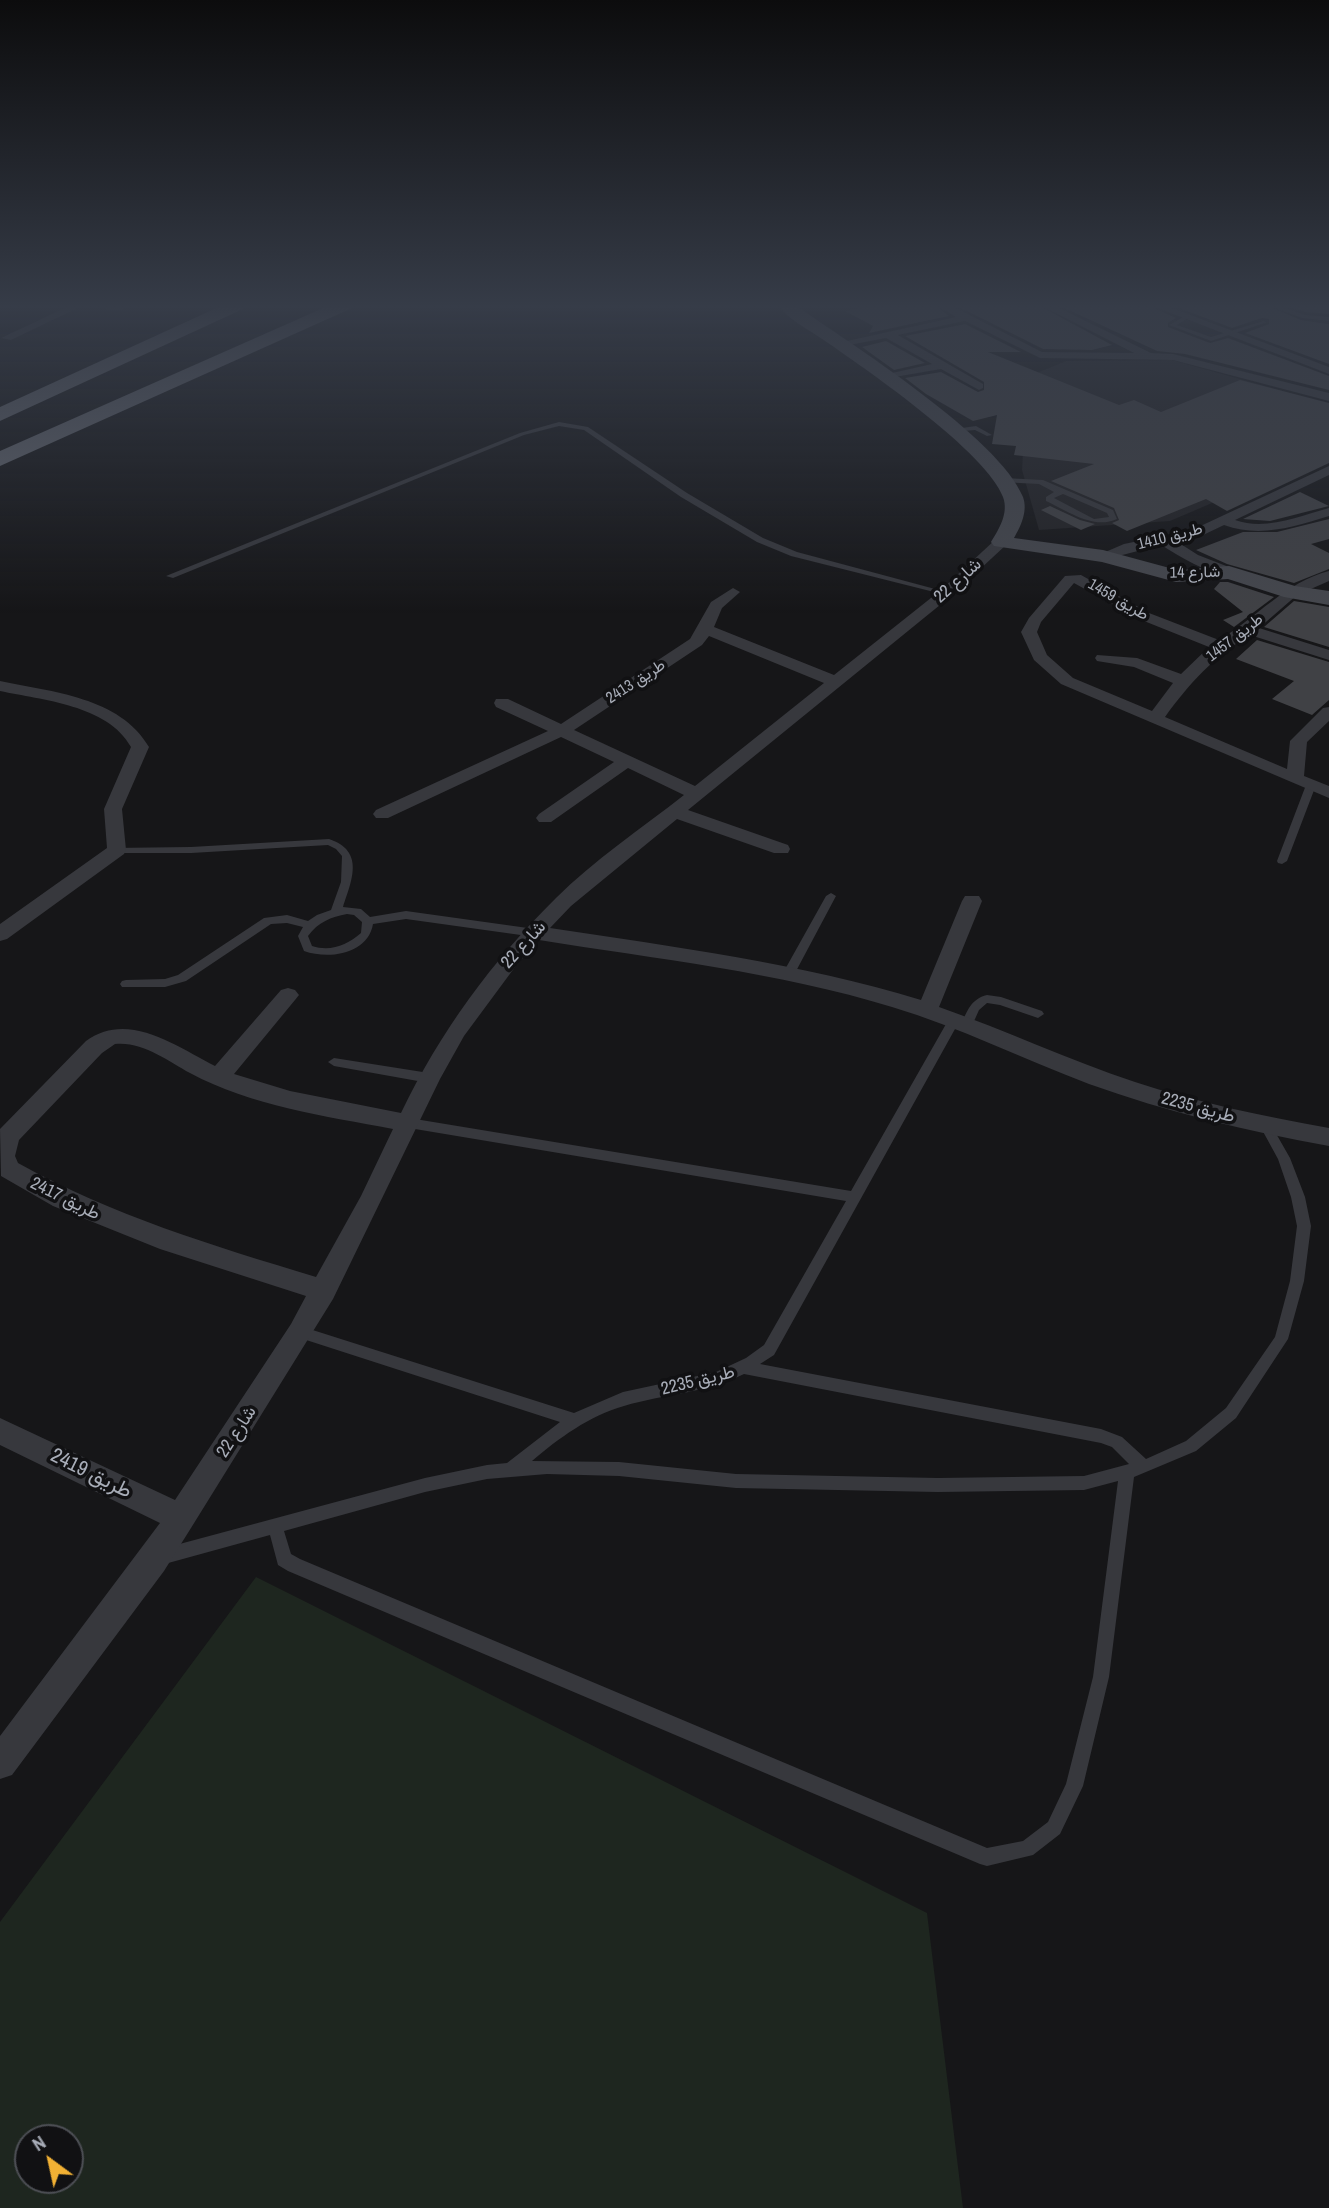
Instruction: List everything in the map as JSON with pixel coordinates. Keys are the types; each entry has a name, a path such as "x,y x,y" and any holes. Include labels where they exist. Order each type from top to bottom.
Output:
{"highway":[{"path":"0,459 114,408"},
{"path":"0,440 26,426"}],"street":[{"name":"شارع 22","path":"0,1763 153,1560 300,1332 324,1291 429,1078 481,995 564,901 946,593 1001,542 1011,526 1015,508 1004,480 984,458 924,408"},
{"name":"طريق 1410","path":"1001,542 1103,556 1129,547 1196,533 1225,521 1312,494 1329,470"},
{"path":"1225,521 1245,528 1266,529 1329,512"},
{"path":"1165,541 1193,558 1229,572"},
{"path":"1072,552 1076,578"},
{"name":"شارع 14","path":"1103,556 1176,576 1229,572 1292,592 1329,598"},
{"name":"طريق 1457","path":"1155,719 1183,681 1220,646 1248,628 1292,592 1329,575"},
{"name":"طريق 1459","path":"1220,646 1144,616 1076,578 1070,579 1034,621 1029,632 1032,644 1055,673 1067,681 1329,793"},
{"name":"طريق 2413","path":"382,814 562,730 696,642 706,629 712,610 733,592"},
{"path":"1248,628 1329,655"},
{"path":"706,629 836,682"},
{"path":"1103,658 1137,663 1183,681"},
{"path":"0,686 101,712 124,725 137,738 139,754 113,809 117,850 0,934"},
{"path":"502,703 697,794"},
{"path":"1303,782 1299,741 1329,712"},
{"path":"545,818 625,762"},
{"path":"675,812 781,849"},
{"path":"927,1011 972,901"},
{"name":"طريق 2235","path":"535,933 789,973 840,984 927,1011 1100,1079 1176,1104 1266,1126 1329,1137"},
{"path":"218,1077 288,995"},
{"name":"طريق 2417","path":"324,1291 114,1222 15,1174 5,1163 4,1146 15,1127 94,1047 106,1039 121,1036 134,1038 218,1077 291,1101 409,1123"},
{"name":"طريق 2419","path":"0,1431 181,1518"}],"lane":[{"path":"170,576 522,434 559,424 586,428 684,495 760,540 794,554 946,593"},
{"path":"951,430 976,428 989,435"},
{"path":"1004,480 1040,482 1110,512 1113,519 1093,521 1051,501 1049,497 1060,492"},
{"path":"1282,861 1303,782"},
{"path":"117,850 191,850 329,842 340,847 347,856 346,882 336,912"},
{"path":"789,973 831,896"},
{"path":"368,921 366,934 344,949 325,953 308,948 303,943 303,936 310,925 336,912 356,912 368,921 406,915 535,933"},
{"path":"126,984 165,983 182,978 268,921 287,919 310,925"},
{"path":"960,1023 983,999 992,999 1038,1014"},
{"name":"طريق 2235","path":"510,1470 548,1437 590,1411 622,1399 720,1379 746,1368 769,1350 853,1197 960,1023"},
{"path":"334,1062 429,1078"},
{"path":"409,1123 853,1197"},
{"path":"153,1560 425,1485 487,1472 547,1467 595,1468 736,1481 937,1485 1084,1483 1135,1469 1191,1446 1231,1413 1281,1339 1297,1281 1304,1226 1289,1171 1266,1126"},
{"path":"300,1332 575,1420"},
{"path":"275,1525 284,1559 294,1565 987,1857 1027,1849 1054,1828 1074,1786 1101,1677 1135,1469 1117,1442 1101,1436 746,1368"}],"shaded area":[{"path":"1025,408 1329,408 1329,453 1170,521 1039,530 1022,470"},
{"path":"256,1577 927,1913 963,2208 0,2208 0,1922"}],"building":[{"path":"950,408 1152,408 1161,412 1171,408 1329,408 1329,463 1227,511 1206,499 1127,531 1112,523 1119,520 1114,508 1051,481 1094,464 1014,455 1016,446 992,444 997,415 973,421"},
{"path":"1300,492 1329,506 1270,521 1243,519"},
{"path":"1050,506 1095,524 1081,530 1041,510"},
{"path":"1329,519 1329,539 1311,544 1329,553 1329,569 1294,583 1227,564 1196,550 1243,532 1277,532"},
{"path":"1220,582 1228,582 1274,597 1234,627 1223,620 1243,612 1214,589"},
{"path":"1294,601 1329,607 1329,647 1264,627"},
{"path":"1257,640 1329,662 1329,700 1312,715 1272,699 1294,681 1236,659"}]}
